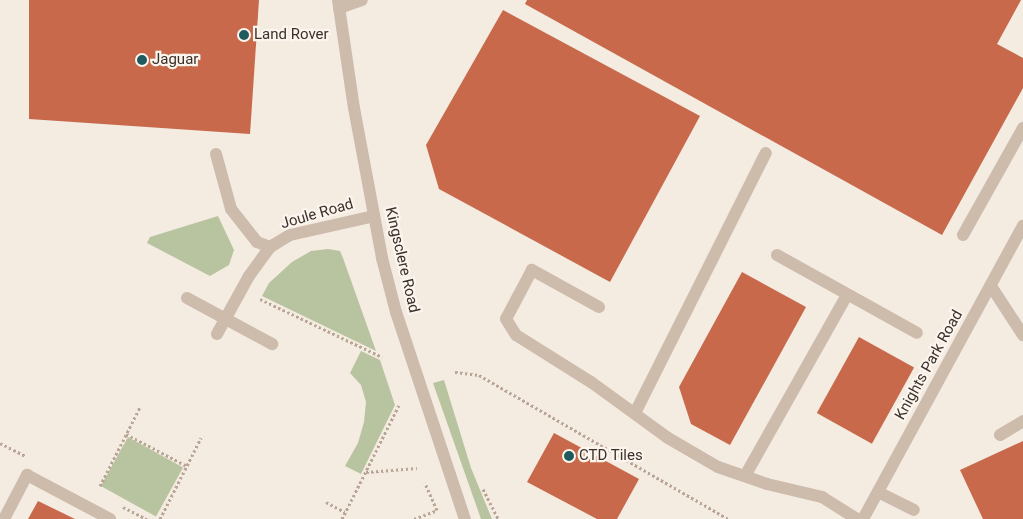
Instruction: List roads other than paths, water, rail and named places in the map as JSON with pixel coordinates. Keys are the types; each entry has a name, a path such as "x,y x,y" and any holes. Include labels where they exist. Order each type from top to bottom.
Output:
{"street":[{"path":"338,4 362,0"},
{"name":"Kingsclere Road","path":"338,4 354,108 374,216 396,312 465,519"},
{"path":"963,235 1023,128"},
{"path":"635,413 766,153"},
{"name":"Joule Road","path":"216,154 231,209 257,242 270,247"},
{"name":"Joule Road","path":"217,334 249,276 270,247 290,235 374,216"},
{"name":"Knights Park Road","path":"863,519 1023,226"},
{"path":"777,255 917,333"},
{"path":"599,307 532,270 506,319 516,335 592,382 668,438 710,462 767,484 822,496 857,519"},
{"path":"991,286 1023,335"},
{"path":"745,476 848,294"},
{"path":"187,298 272,344"},
{"path":"1000,435 1023,421"},
{"path":"4,519 27,475 110,519"},
{"path":"878,492 914,510"}],"place":[{"name":"Land Rover","path":"244,35"},
{"name":"Jaguar","path":"142,60"},
{"name":"CTD Tiles","path":"569,456"}]}
